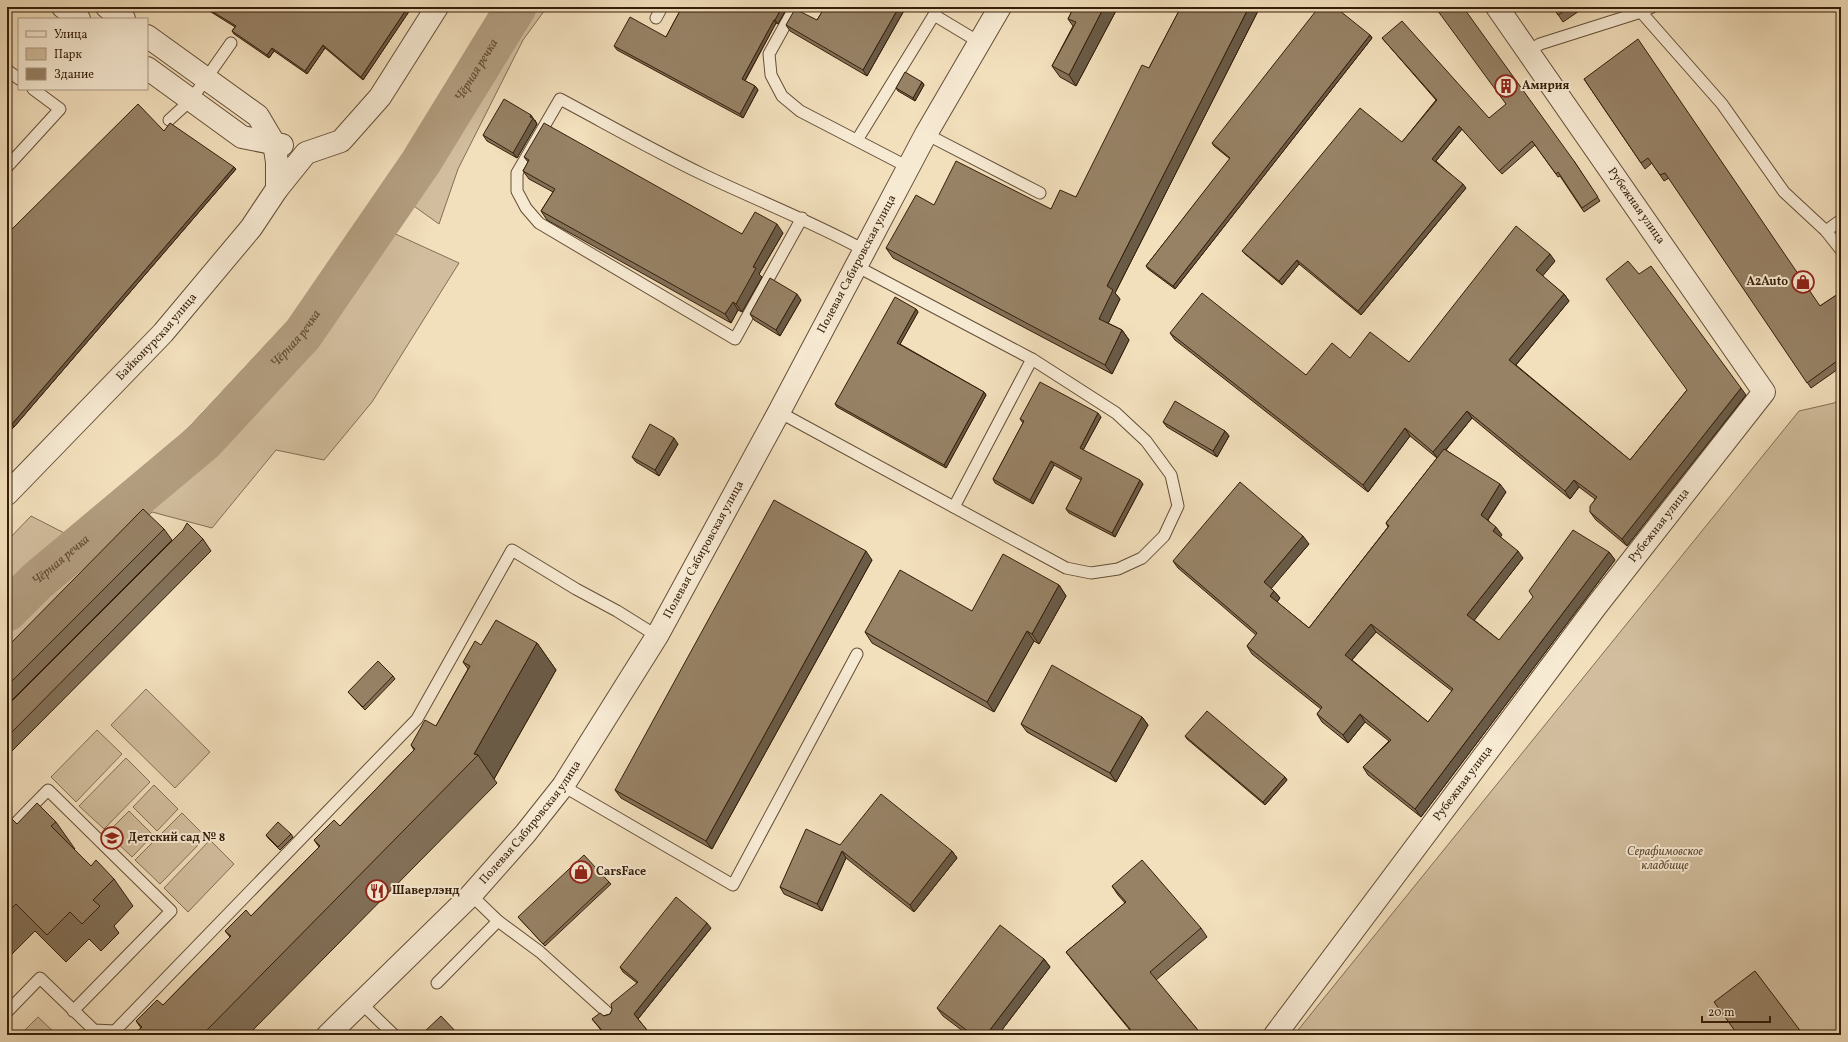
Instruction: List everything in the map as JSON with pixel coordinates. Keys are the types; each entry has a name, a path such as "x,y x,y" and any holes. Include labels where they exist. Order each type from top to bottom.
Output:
{"street":[{"path":"63,7 78,18"},
{"path":"107,7 123,18"},
{"path":"148,69 242,137 275,152 306,153 341,141 380,98 437,7"},
{"name":"Полевая Сабировская улица","path":"328,1035 471,895 525,834 563,786 658,636 779,412 908,167 1000,7"},
{"name":"Рубежная улица","path":"1275,1035 1597,605 1764,392 1529,51 1497,7"},
{"path":"148,37 258,116 275,152 277,189"},
{"name":"Байконурская улица","path":"7,494 163,333 251,228 277,189 306,153"}],"lane":[{"path":"656,18 662,7"},
{"path":"795,7 769,54 771,75 782,96 800,111 908,167"},
{"path":"1529,51 1540,44 1641,12 1652,7"},
{"path":"857,140 936,11 979,42"},
{"path":"1641,12 1722,104 1784,192 1826,231 1841,250"},
{"path":"169,120 191,100 231,43"},
{"path":"7,70 18,78"},
{"path":"7,167 60,109 34,90"},
{"path":"779,412 1066,568 1091,573 1118,569 1142,558 1164,536 1178,506 1170,475 1146,441 1116,414 1032,360 860,258 802,218 701,174 560,99 517,172 517,191 526,208 539,223 735,339 802,218"},
{"path":"926,134 1040,193"},
{"path":"1826,231 1841,220"},
{"path":"954,507 1032,360"},
{"path":"7,1012 40,978 94,1030 113,1033 417,720 512,550 658,636"},
{"path":"563,786 733,885 857,654"},
{"path":"7,832 48,790 171,911 73,1011"},
{"path":"471,895 498,921 540,952 609,1014"},
{"path":"437,982 498,921"},
{"path":"360,1002 394,1035"}],"green space":[{"path":"522,7 547,7 523,40 458,169 439,224 404,199"},
{"path":"367,221 459,263 372,402 324,460 276,450 212,528 152,512 7,654 7,541 31,516 74,538 191,425 288,321"},
{"name":"Серафимовское кладбище","path":"1841,398 1841,1035 1294,1035 1799,411 1834,403"},
{"path":"146,689 210,752 175,788 111,725"},
{"path":"97,730 122,754 76,802 51,777"},
{"path":"126,758 150,782 104,829 79,806"},
{"path":"154,785 178,809 157,831 133,807"},
{"path":"129,811 153,835 132,857 107,833"},
{"path":"182,813 206,837 160,884 135,860"},
{"path":"210,840 234,864 188,912 164,888"},
{"path":"38,1017 57,1035 20,1035"}],"building":[{"path":"205,7 408,7 361,77 323,45 305,71 272,48 267,55 232,31 236,26"},
{"path":"682,7 782,7 742,79 755,86 740,114 614,46 630,17 666,37"},
{"path":"825,7 899,7 863,70 786,25 795,9 817,20"},
{"path":"1074,7 1104,7 1069,75 1052,66 1076,22 1068,19"},
{"path":"1181,7 1249,7 1107,286 1113,290 1099,319 1122,330 1105,365 886,248 916,195 934,205 956,161 1051,209 1060,190 1076,197 1142,65 1149,68"},
{"path":"1319,7 1335,7 1370,35 1173,286 1146,266 1230,158 1212,143"},
{"path":"1435,7 1463,7 1574,161 1598,197 1582,208 1558,172 1556,174 1532,141 1499,171 1459,126 1432,159 1463,184 1358,311 1297,260 1279,281 1242,251 1360,108 1402,142 1437,100 1382,38 1402,21 1489,118 1506,104"},
{"path":"1553,7 1570,7 1558,15"},
{"path":"1638,39 1820,306 1841,292 1841,358 1807,383 1665,173 1660,175 1648,158 1641,163 1584,79"},
{"path":"905,72 922,82 913,98 896,88"},
{"path":"504,99 531,115 530,117 533,118 513,153 483,135"},
{"path":"138,104 164,131 170,123 234,167 7,429 7,234"},
{"path":"544,123 742,234 755,212 777,224 753,267 756,268 736,304 733,302 725,314 541,211 555,189 523,171 529,160 524,157"},
{"path":"1516,226 1550,254 1536,270 1564,294 1509,360 1630,460 1687,390 1606,279 1628,261 1639,274 1651,266 1741,388 1622,539 1590,512 1590,506 1597,497 1574,480 1565,491 1467,411 1433,452 1405,428 1363,485 1170,333 1202,293 1306,375 1332,343 1350,358 1370,332 1409,362"},
{"path":"770,278 797,294 776,330 750,314"},
{"path":"895,297 916,309 897,343 984,392 944,465 835,404"},
{"path":"1040,382 1098,413 1080,448 1140,480 1112,533 1066,509 1082,478 1051,461 1030,500 993,479 1024,421 1020,419"},
{"path":"1175,401 1225,431 1213,451 1163,422"},
{"path":"650,424 674,438 655,470 632,457"},
{"path":"1444,449 1500,484 1481,515 1496,527 1493,531 1518,551 1467,615 1499,640 1533,597 1529,591 1573,530 1609,552 1415,809 1363,767 1391,740 1360,714 1343,735 1317,714 1322,707 1247,646 1257,633 1173,561 1240,482 1303,536 1264,582 1274,591 1270,596 1309,628 1389,526 1386,523","holes":["1371,624 1453,689 1428,722 1345,655"]},
{"path":"774,500 866,551 706,841 615,790"},
{"path":"143,509 164,529 7,686 7,647"},
{"path":"187,523 203,539 7,737 7,706 183,530"},
{"path":"1003,554 1059,585 1032,634 1027,631 987,702 865,632 900,570 972,611"},
{"path":"496,620 537,643 474,754 478,755 202,1035 133,1035 142,1027 136,1021 157,1000 163,1005 231,936 225,931 246,910 251,916 320,846 314,840 334,820 340,826 415,749 411,745 425,720 436,726 470,666 463,662 475,641 481,645"},
{"path":"378,661 393,676 363,707 348,692"},
{"path":"1052,665 1142,717 1110,773 1021,724"},
{"path":"1207,711 1285,777 1263,802 1185,736"},
{"path":"881,794 952,851 910,905 842,851 817,904 780,887 806,829 840,845"},
{"path":"37,803 56,822 51,826 91,866 96,860 114,879 93,900 100,906 82,924 70,912 47,935 16,904 7,913 7,821 10,817 17,824"},
{"path":"278,822 291,834 278,847 266,835"},
{"path":"584,855 609,882 543,944 518,917"},
{"path":"1142,860 1201,928 1150,972 1202,1035 1135,1035 1066,952 1126,902 1112,886"},
{"path":"676,897 707,923 634,1014 651,1035 606,1035 592,1019 600,1013 604,1016 610,1014 612,1010 611,1004 638,982 620,967"},
{"path":"1000,925 1044,959 986,1035 973,1035 937,1008"},
{"path":"1755,971 1802,1033 1799,1035 1738,1035 1714,1002"},
{"path":"441,1016 459,1035 425,1035 423,1033"}],"waterway":[{"name":"Чёрная речка","path":"7,611 37,581 204,441 303,334 421,162 516,7"}],"place":[{"name":"Амирия","path":"1506,86"},
{"name":"A2Auto","path":"1803,282"},
{"name":"Детский сад № 8","path":"112,838"},
{"name":"CarsFace","path":"581,872"},
{"name":"Шаверлэнд","path":"377,891"}]}
